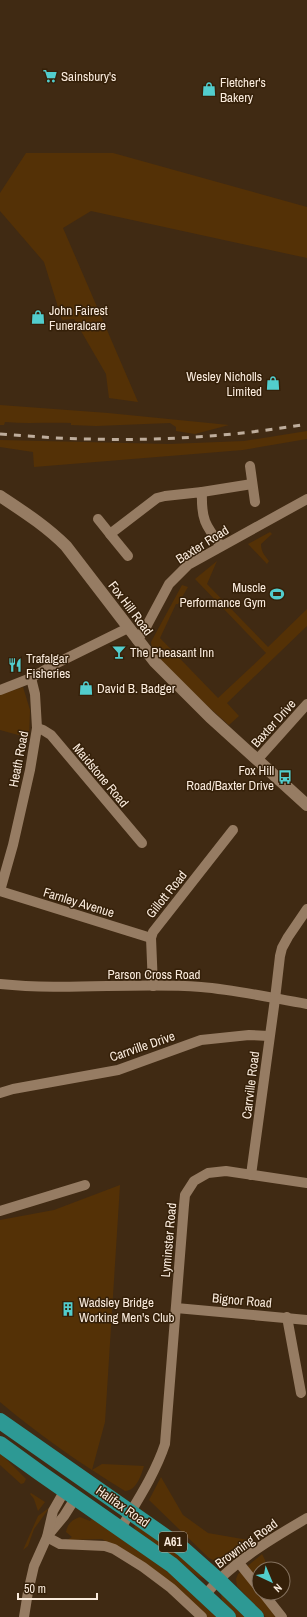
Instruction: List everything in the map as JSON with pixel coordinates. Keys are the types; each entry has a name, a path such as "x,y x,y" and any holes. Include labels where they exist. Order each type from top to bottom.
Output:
{"highway":[{"name":"Halifax Road","path":"0,1421 183,1549 256,1617"},
{"name":"Halifax Road","path":"0,1444 172,1565 228,1617"},
{"path":"70,1494 80,1489 81,1478"}],"street":[{"path":"250,466 255,502"},
{"path":"110,534 157,498 252,484"},
{"path":"202,492 201,508 204,522 221,546"},
{"name":"Fox Hill Road","path":"0,496 42,524 58,537 155,662 172,680 257,760 307,805"},
{"name":"Baxter Road","path":"137,640 145,629 169,584 178,573 188,565 221,546 307,499"},
{"path":"98,519 128,556"},
{"path":"0,690 32,678 55,664 128,628"},
{"name":"Heath Road","path":"0,891 13,845 30,770 37,728 35,694 32,678"},
{"name":"Baxter Drive","path":"257,760 307,704"},
{"name":"Maidstone Road","path":"37,728 51,735 142,843"},
{"name":"Gillott Road","path":"153,986 151,938 157,926 233,830"},
{"name":"Farnley Avenue","path":"0,891 151,938"},
{"name":"Carrville Road","path":"251,1175 282,948 307,909"},
{"name":"Parson Cross Road","path":"0,984 27,987 66,988 153,986 200,987 307,1004"},
{"name":"Carrville Drive","path":"0,1092 123,1069 180,1046 200,1040 249,1035 269,1036"},
{"name":"Lyminster Road","path":"120,1528 131,1512 151,1475 165,1444 184,1205 188,1188 194,1181 208,1173 226,1172 307,1183"},
{"path":"0,1211 84,1185"},
{"name":"Bignor Road","path":"176,1308 307,1320"},
{"path":"287,1317 301,1393"},
{"path":"24,1617 34,1566 47,1537 64,1516 70,1494"},
{"name":"Browning Road","path":"205,1595 218,1580 239,1563 262,1546 307,1518"},
{"path":"47,1537 60,1544 105,1546 114,1549 143,1567 172,1588 202,1617"},
{"path":"239,1563 251,1578"},
{"path":"269,1601 282,1617"}],"shaded area":[{"path":"26,153 113,153 307,207 307,258 91,211 63,228 138,402 109,398 106,374 74,319 62,320 44,262 0,211 0,193"},
{"path":"0,405 108,413 229,425 195,434 176,431 176,427 170,423 96,426 71,425 71,423 5,422 4,425 0,425"},
{"path":"307,431 307,439 243,450 34,467 33,452 0,447 0,440 169,444 244,441"},
{"path":"270,532 272,534 261,544 262,552 269,561 267,564 248,544"},
{"path":"217,561 207,584 268,647 307,609 307,626 227,703 239,716 229,725 198,698 172,672 154,650 151,642 182,585 188,587 178,604 176,604 160,638 218,698 266,653 195,579"},
{"path":"23,687 30,710 29,738 0,730 0,695"},
{"path":"120,1185 105,1422 92,1470 61,1449 0,1402 0,1220 54,1210"},
{"path":"0,1453 26,1479 24,1483 21,1484 0,1465"},
{"path":"102,1464 144,1466 140,1478 135,1486 125,1491 92,1470"},
{"path":"161,1477 183,1515 208,1533 254,1541 222,1561 215,1561 209,1558 149,1500"},
{"path":"31,1493 45,1502 38,1511 34,1499 30,1494"},
{"path":"50,1507 34,1529 28,1546 23,1550 38,1516"},
{"path":"80,1517 90,1521 93,1518 163,1566 220,1617 207,1617 183,1594 134,1558 102,1539 67,1540 72,1537 66,1532 69,1524"},
{"path":"136,1524 197,1568 204,1577 199,1577 136,1533 134,1527"},
{"path":"262,1554 265,1561 254,1561"},
{"path":"251,1563 251,1601 237,1586 236,1579 238,1574"},
{"path":"224,1593 249,1617 236,1617 222,1601 221,1595"},
{"path":"251,1601 265,1601 276,1617 266,1617"}],"railway":[{"path":"0,434 68,438 146,439 227,435 307,424"}],"place":[{"name":"Sainsbury's","path":"50,76"},
{"name":"Fletcher's Bakery","path":"209,89"},
{"name":"John Fairest Funeralcare","path":"38,317"},
{"name":"Wesley Nicholls Limited","path":"273,383"},
{"name":"Muscle Performance Gym","path":"277,594"},
{"name":"The Pheasant Inn","path":"119,652"},
{"name":"Trafalgar Fisheries","path":"15,665"},
{"name":"David B. Badger","path":"86,688"},
{"name":"Fox Hill Road/Baxter Drive","path":"285,777"},
{"name":"Wadsley Bridge Working Men's Club","path":"68,1309"}]}
